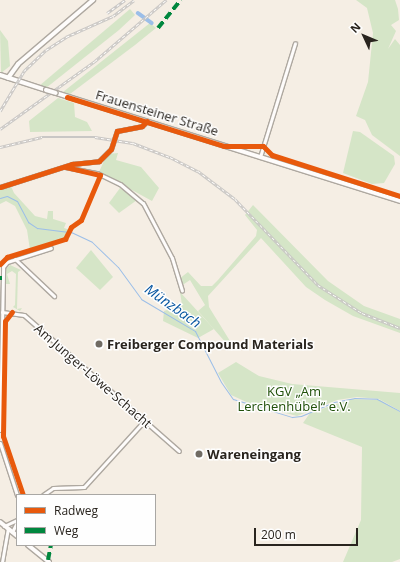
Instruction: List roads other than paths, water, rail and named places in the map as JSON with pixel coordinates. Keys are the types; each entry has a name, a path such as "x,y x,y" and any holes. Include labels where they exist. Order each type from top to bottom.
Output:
{"main road":[{"path":"8,78 18,64 93,0"},
{"name":"Frauensteiner Straße","path":"0,75 400,201"},
{"path":"0,522 16,535"},
{"path":"29,546 49,562"}],"street":[{"path":"260,157 295,43"},
{"path":"0,187 65,167 99,161 111,149 114,134 119,129 142,126 147,121"},
{"path":"65,167 97,173 120,184 143,203 172,258 182,291"},
{"path":"0,430 3,267 15,259 51,248"},
{"path":"15,259 54,296"},
{"name":"Am Junger-Löwe-Schacht","path":"2,312 24,315 179,451"},
{"path":"44,494 53,488 84,487 144,421"},
{"path":"0,444 18,494"},
{"path":"2,562 8,529 16,522"},
{"path":"8,529 16,522"}],"waterway":[{"path":"138,13 152,23"},
{"name":"Münzbach","path":"0,198 7,196 17,201 28,222 37,228 71,232 92,242 118,267 141,299 195,331 221,382 233,399 292,417 301,416 334,402 354,398 377,399 400,411"}],"railway":[{"path":"107,13 125,0"},
{"path":"0,111 24,71 46,50 66,37 113,16 134,0"},
{"path":"0,129 95,61 166,0"},
{"path":"0,147 42,137 95,137 133,143 170,157 198,171 235,199 318,285 362,313 400,328"}],"place":[{"name":"Freiberger Compound Materials","path":"99,344"},
{"name":"Wareneingang","path":"199,454"}],"park label":[{"name":"KGV „Am Lerchenhübel“ e.V.","path":"294,400"}]}
